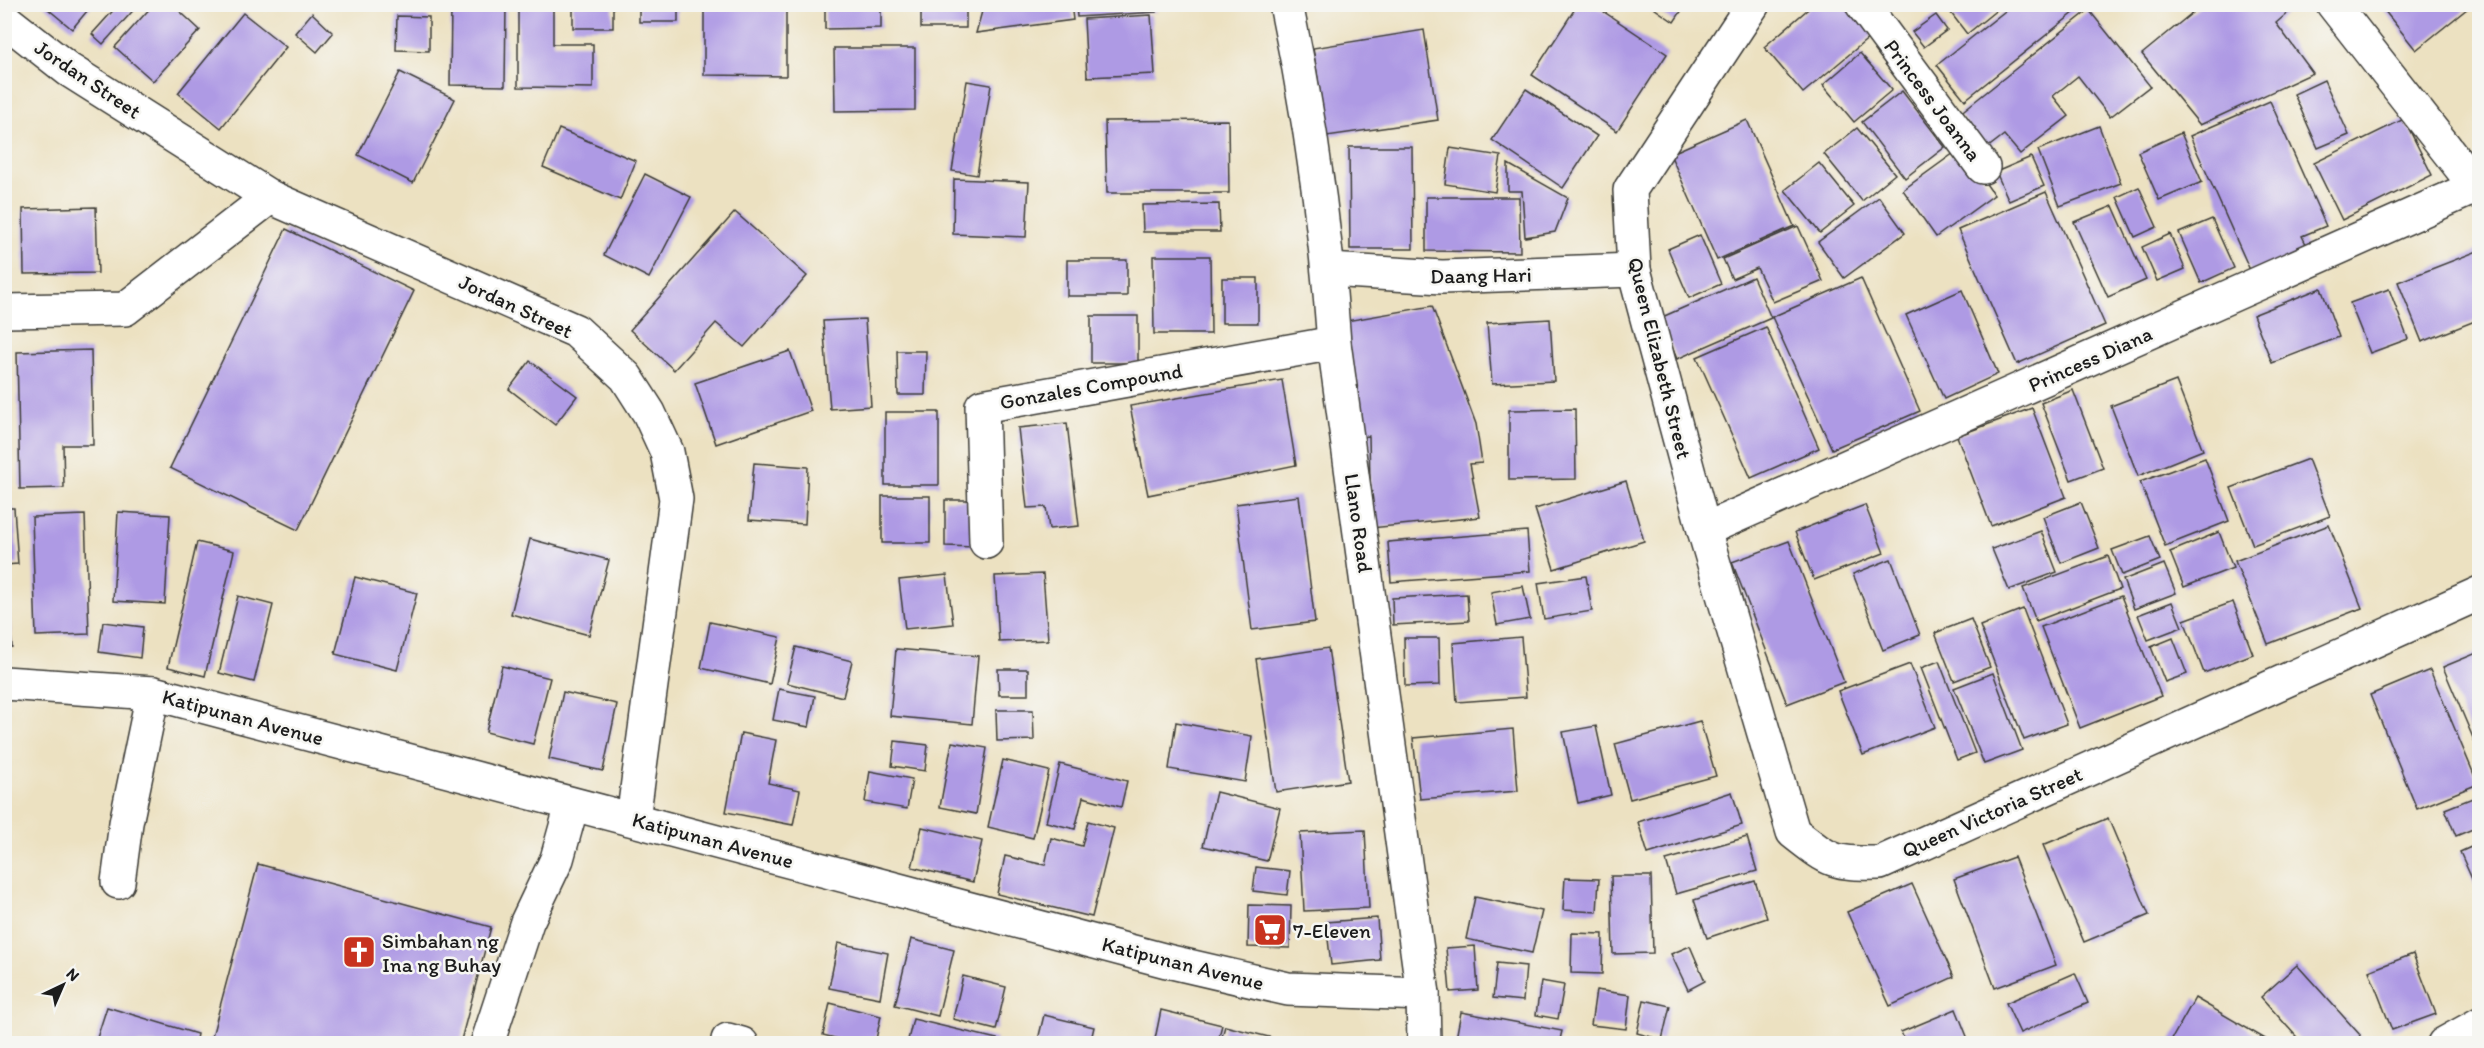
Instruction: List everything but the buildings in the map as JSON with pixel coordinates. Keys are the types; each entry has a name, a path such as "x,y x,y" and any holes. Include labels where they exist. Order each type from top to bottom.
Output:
{"street":[{"name":"Llano Road","path":"1286,4 1304,88 1329,270 1334,343 1422,994 1424,1044"},
{"name":"Queen Elizabeth Street","path":"1704,530 1634,270 1630,190 1753,4"},
{"name":"Princess Joanna","path":"1862,4 1983,167"},
{"path":"2333,4 2477,190"},
{"name":"Jordan Street","path":"4,19 69,70 270,197 576,331 626,377 649,413 667,452 676,499 633,819"},
{"name":"Princess Diana","path":"1704,530 2477,190"},
{"path":"4,311 125,309 270,197"},
{"name":"Daang Hari","path":"1329,270 1442,277 1634,270"},
{"name":"Gonzales Compound","path":"986,542 982,406 1334,343"},
{"name":"Queen Victoria Street","path":"1704,530 1793,832 1823,856 1844,864 1880,863 2480,593"},
{"name":"Katipunan Avenue","path":"4,683 153,693 1167,961 1288,989 1422,994"},
{"path":"118,882 126,823 153,693"},
{"path":"487,1044 527,922 557,859 572,805"},
{"path":"2444,1044 2480,1024"}],"place":[{"name":"7-Eleven","path":"1270,930"},
{"name":"Simbahan ng Ina ng Buhay","path":"359,952"}]}
